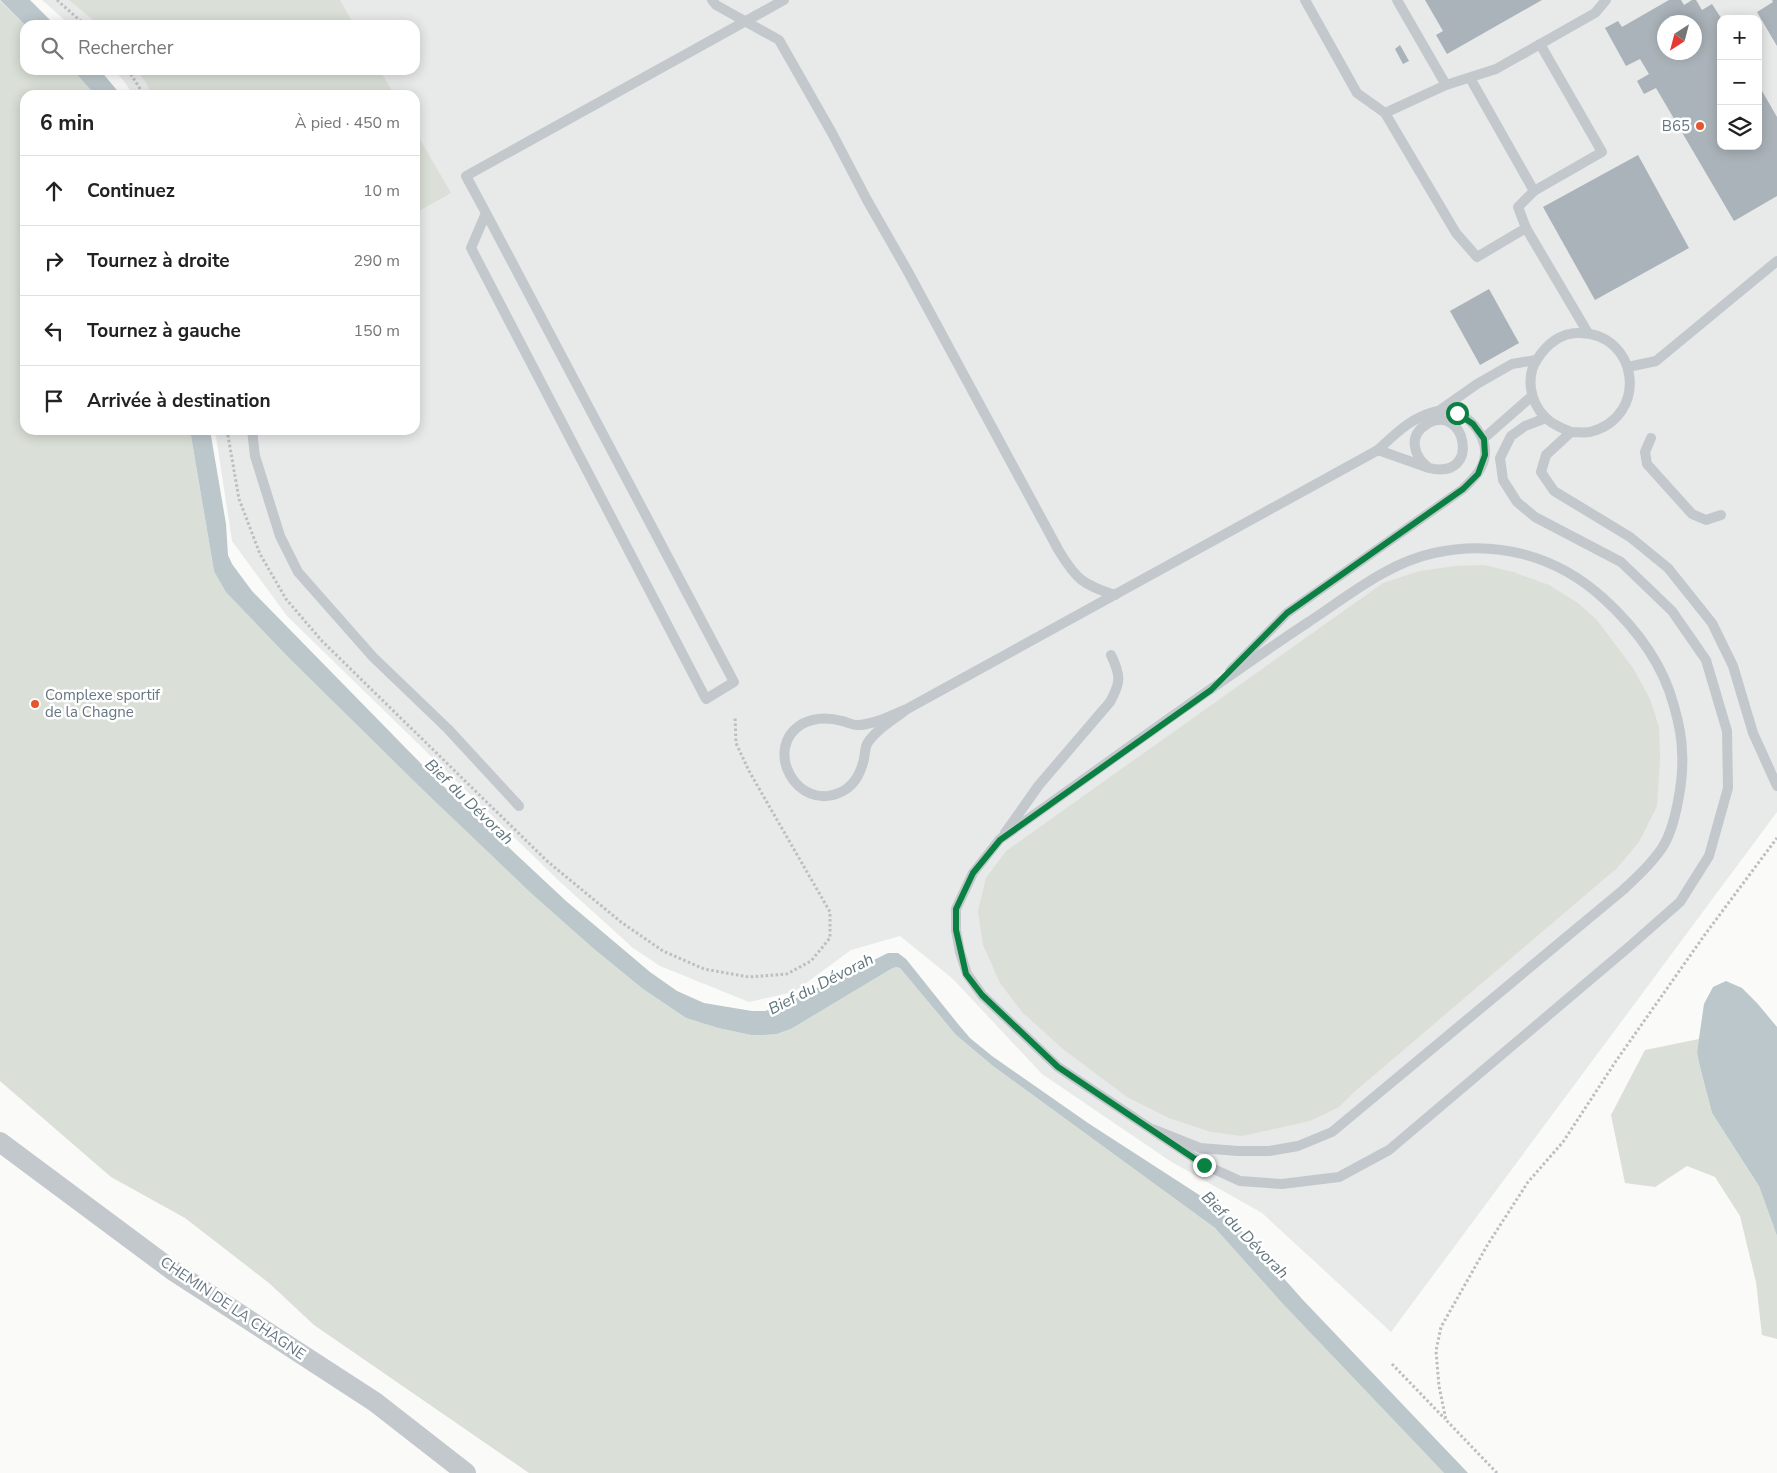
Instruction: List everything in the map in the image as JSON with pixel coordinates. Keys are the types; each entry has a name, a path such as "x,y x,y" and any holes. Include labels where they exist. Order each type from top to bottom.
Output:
{"street":[{"name":"CHEMIN DE LA CHAGNE","path":"0,1142 172,1270 376,1402 466,1473"}],"lane":[{"path":"712,0 716,5 780,40 1071,571 1086,584 1115,595"},
{"path":"486,213 471,248 706,699 734,682 486,213 466,176 784,0"},
{"path":"1305,0 1357,93 1385,114 1456,233 1477,257 1526,228"},
{"path":"1397,0 1446,85"},
{"path":"1385,114 1446,85 1496,70 1595,13 1606,0"},
{"path":"1540,44 1602,152 1534,191 1518,207 1526,228 1588,333"},
{"path":"1470,78 1534,191"},
{"path":"1628,367 1656,361 1777,261"},
{"path":"1573,333 1588,333 1601,337 1622,354 1628,367 1631,384 1627,401 1618,416 1605,426 1589,432 1571,432 1558,427 1546,418 1538,408 1532,396 1530,384 1532,372 1536,360 1546,346 1558,338 1573,333"},
{"path":"908,709 866,744 862,765 856,780 842,792 826,796 811,794 799,788 790,777 785,762 785,748 790,737 800,725 818,718 835,719 855,725 869,723 908,709 1378,450 1400,429 1420,416 1440,410 1477,384 1512,364 1536,360"},
{"path":"1484,439 1532,396"},
{"path":"1211,690 1287,613 1463,489 1478,474 1485,455 1484,439 1473,424 1457,413 1440,410"},
{"path":"1111,655 1118,670 1118,687 1110,702 1039,785 1000,840 973,873 956,909 956,930 966,974 982,995 1058,1067 1204,1165 1240,1181 1282,1184 1339,1177 1389,1150 1680,902 1709,856 1728,788 1727,731 1706,660 1672,611 1621,562 1535,517 1516,502 1504,480 1500,458 1511,436 1525,426 1546,418"},
{"path":"1378,450 1430,468 1447,470 1454,466 1462,456 1464,446 1461,434 1452,424 1444,421 1435,421 1427,424 1420,430 1416,438 1416,455 1421,462 1430,468"},
{"path":"1571,432 1546,455 1541,472 1554,491 1630,537 1668,568 1712,623 1733,666 1753,733 1777,786"},
{"path":"253,435 255,456 280,536 298,572 373,657 448,729 519,806"},
{"path":"1651,438 1645,452 1647,464 1692,514 1706,520 1721,515"},
{"path":"1000,840 1278,643 1378,576 1433,553 1467,548 1499,548 1533,557 1560,567 1593,589 1616,610 1638,636 1669,688 1676,712 1682,753 1680,790 1675,816 1664,846 1644,871 1623,890 1332,1132 1298,1146 1269,1151 1238,1151 1200,1148 1152,1129"}],"path":[{"path":"57,0 79,20"},
{"path":"131,75 141,90"},
{"path":"228,435 239,499 260,554 286,599 322,641 547,861 621,922 662,951 704,969 714,971 749,977 787,974 811,961 830,938 830,912 749,771 736,743 736,716"},
{"path":"1446,1420 1439,1386 1436,1350 1441,1327 1450,1310 1488,1244 1528,1182 1563,1142 1616,1061 1706,933 1777,838"},
{"path":"1392,1364 1498,1473"}],"shaded area":[{"path":"42,0 1777,0 1777,812 1391,1332 1262,1213 1170,1161 1042,1074 953,979 900,936 851,950 794,992 749,1002 660,966 633,948 558,880 287,616 232,541 216,435 420,435 420,90 130,90 119,75 420,75 420,20 64,20"},
{"path":"69,0 340,0 351,20 93,20"},
{"path":"0,1 20,20 20,75 77,75 91,90 20,90 20,435 191,435 214,571 294,663 533,895 594,949 643,989 686,1018 718,1028 751,1035 777,1034 791,1029 891,969 900,968 956,1035 993,1066 1215,1228 1282,1303 1444,1473 529,1473 314,1325 269,1283 185,1218 111,1177 0,1081"},
{"path":"140,75 383,75 391,90 150,90"},
{"path":"420,140 451,193 420,210"},
{"path":"1484,565 1513,572 1549,585 1578,603 1596,619 1633,668 1650,699 1659,727 1660,759 1657,806 1639,842 1617,868 1339,1107 1310,1121 1242,1136 1211,1132 1169,1118 1127,1097 1063,1049 1022,1012 1000,983 983,945 978,911 986,878 1006,851 1383,583 1420,571 1455,566"},
{"path":"1699,1039 1697,1052 1712,1113 1759,1186 1777,1236 1777,1339 1762,1335 1756,1282 1740,1216 1715,1177 1687,1166 1655,1187 1625,1183 1611,1115 1645,1050"}],"water":[{"path":"0,0 30,0 50,20 20,20"},
{"path":"77,75 104,75 117,90 91,90"},
{"name":"Bief du Dévorah","path":"191,435 211,435 226,524 228,555 232,564 252,591 439,782 566,901 650,972 677,991 704,1003 752,1011 765,1011 780,1006 888,953 898,953 906,959 970,1038 992,1056 1088,1123 1224,1211 1303,1300 1468,1473 1444,1473 1282,1303 1215,1228 993,1066 956,1035 900,968 891,969 791,1029 777,1034 765,1035 751,1035 718,1028 686,1018 643,989 533,895 424,791 294,663 226,592 214,571"},
{"path":"1726,981 1742,988 1777,1027 1777,1236 1759,1186 1712,1113 1697,1052 1704,1004 1713,987"}],"building":[{"path":"1425,0 1542,0 1447,54 1436,35 1443,31"},
{"name":"B65","path":"1669,0 1681,0 1684,5 1692,0 1696,0 1702,10 1712,4 1719,15 1717,15 1717,150 1762,150 1762,91 1777,117 1777,196 1734,221 1656,88 1644,94 1637,81 1649,74 1640,59 1626,66 1605,28 1618,21 1622,27"},
{"path":"1772,0 1777,0 1777,46 1762,20 1762,15 1759,15 1757,12 1773,2"},
{"path":"1400,45 1409,61 1403,64 1395,49"},
{"path":"1638,155 1689,248 1595,300 1543,207"},
{"path":"1489,289 1519,343 1480,365 1450,311"}],"place":[{"name":"B65","path":"1700,126"},
{"name":"Complexe sportif de la Chagne","path":"35,704"}],"route":[{"path":"1204,1165 1058,1067 982,995 966,974 956,930 956,909 973,873 1000,840 1211,690 1287,613 1463,489 1478,474 1485,455 1484,439 1473,424 1457,413"}]}
